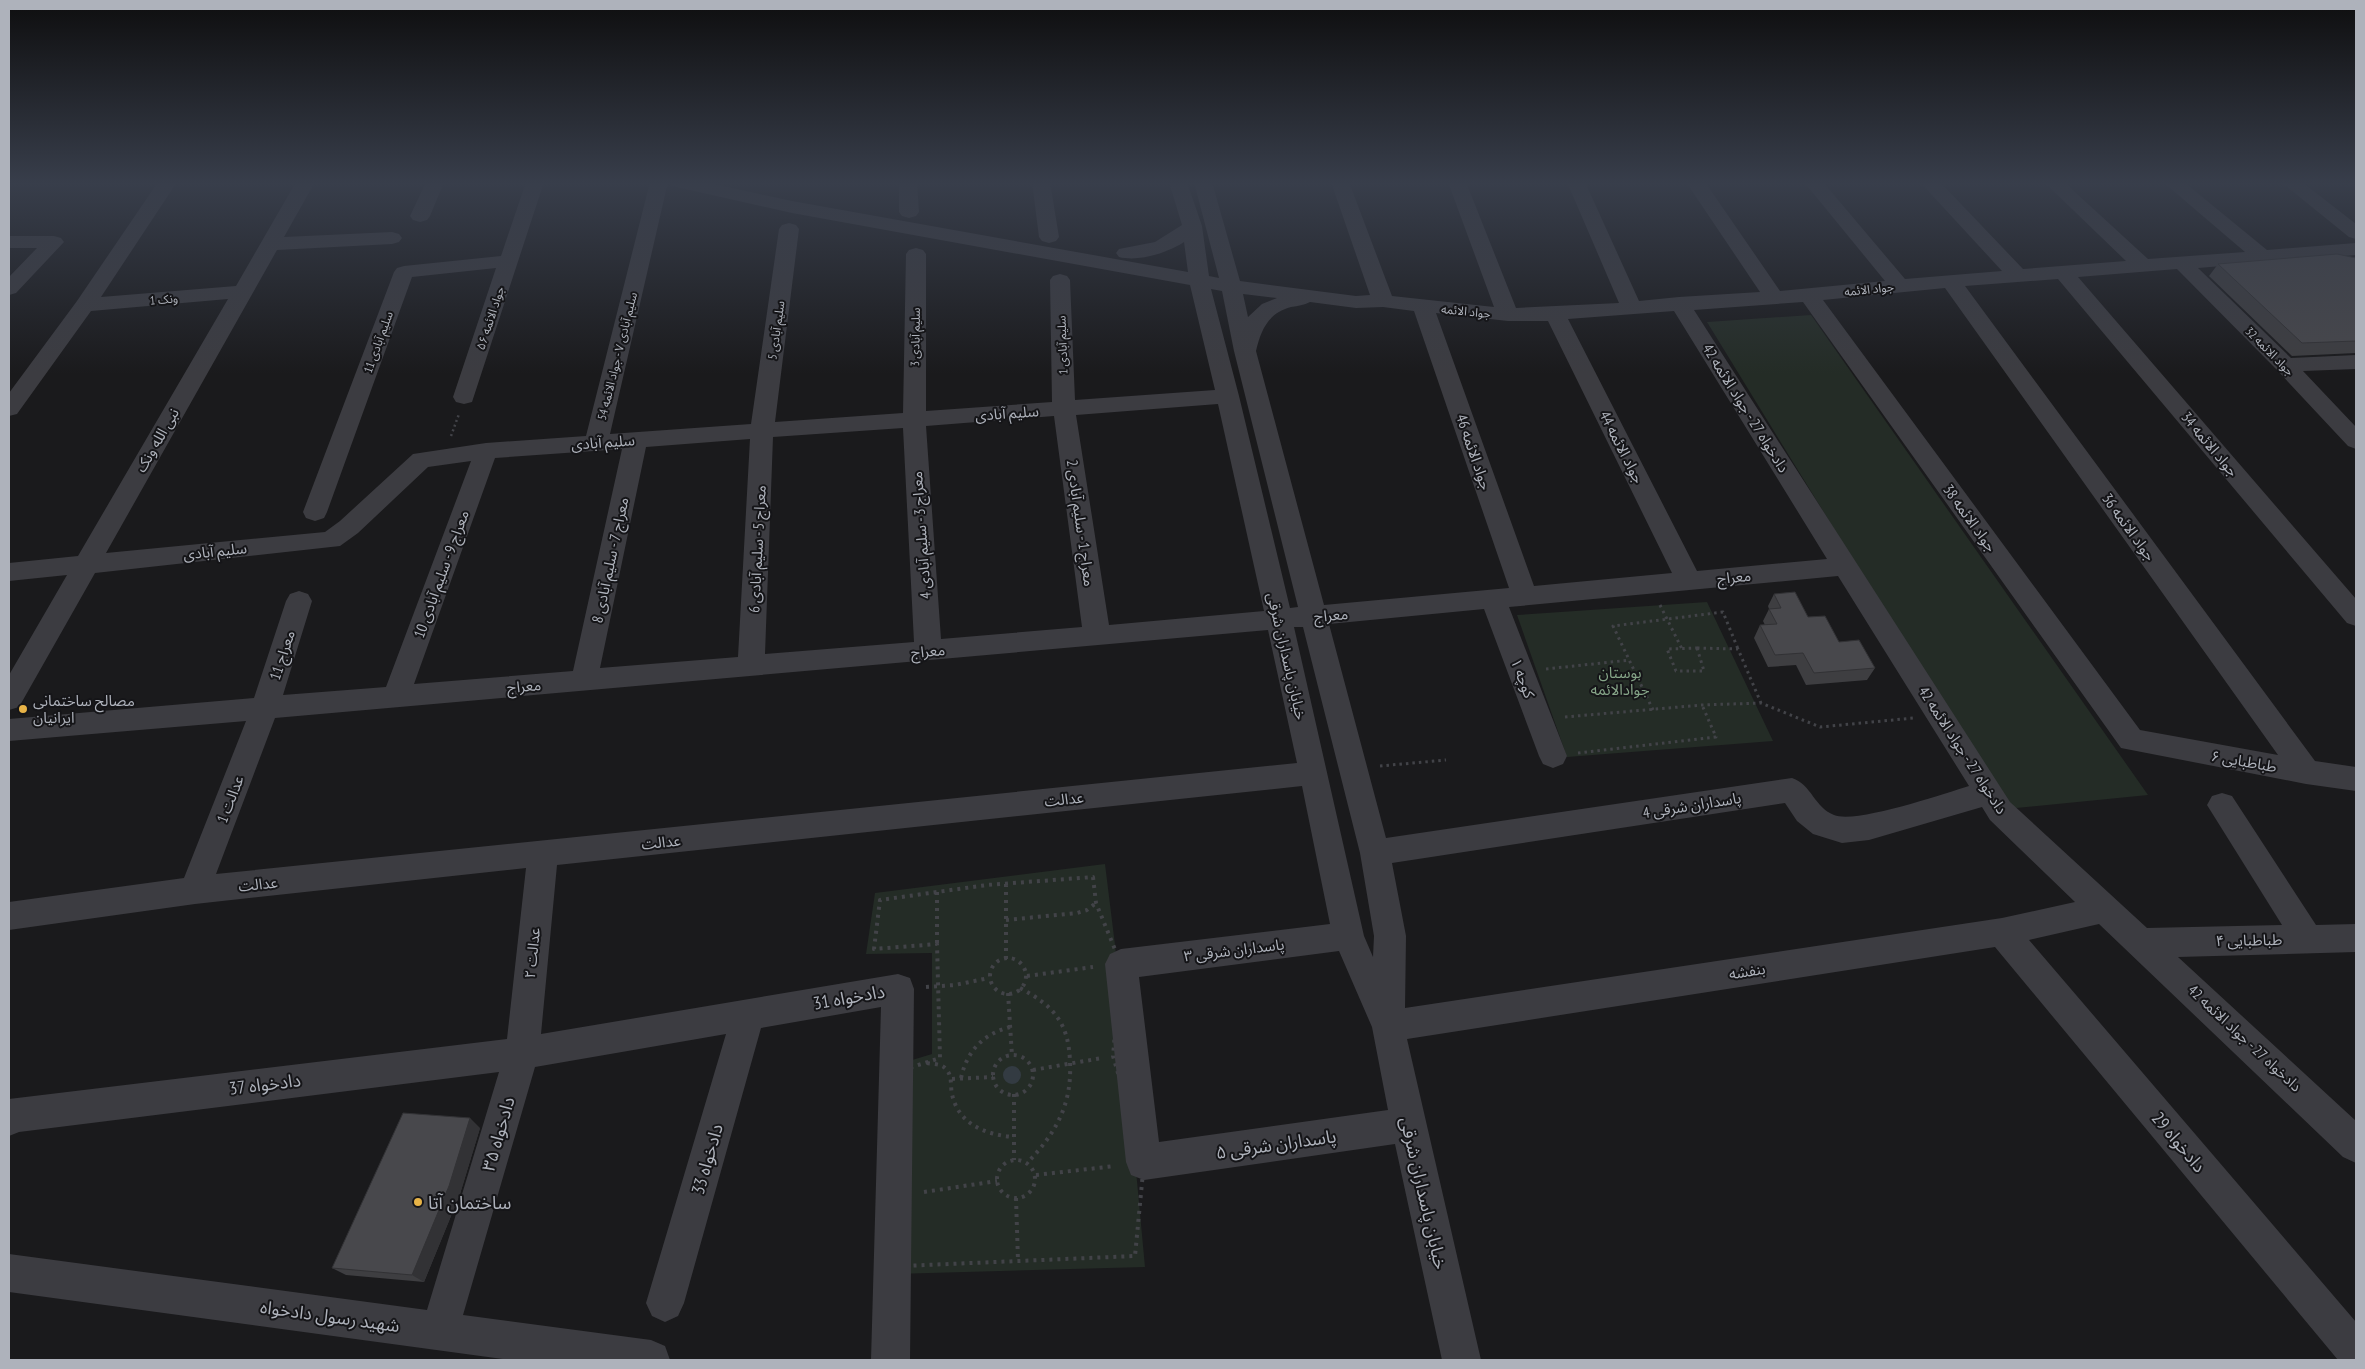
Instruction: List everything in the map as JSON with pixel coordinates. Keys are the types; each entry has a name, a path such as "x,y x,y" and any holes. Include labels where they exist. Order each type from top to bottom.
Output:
{"street":[{"path":"9,289 50,246"},
{"path":"9,409 16,388 85,305 125,246"},
{"name":"نبی الله ونک","path":"9,699 269,246"},
{"name":"جواد الائمه ۵۶","path":"464,397 514,246"},
{"name":"سلیم آبادی ۷ - جواد الائمه 54","path":"596,443 644,246"},
{"name":"سلیم آبادی 5","path":"762,431 788,246"},
{"name":"جواد الائمه","path":"1035,246 1230,278 1321,297 1356,302 1382,301 1508,315 1555,314 1809,295 1951,281 2356,249"},
{"name":"جواد الائمه","path":"1079,246 1130,261"},
{"path":"1130,261 1165,246"},
{"name":"خیابان پاسداران شرقی","path":"1195,246 1207,310 1314,773 1348,936 1388,1026 1408,1125 1461,1360"},
{"name":"خیابان پاسداران شرقی","path":"1221,246 1230,278 1245,351 1312,616 1375,853 1390,936 1388,1026"},
{"path":"1363,246 1382,301"},
{"path":"1481,246 1508,315"},
{"path":"1604,246 1631,307"},
{"path":"1739,246 1774,297"},
{"path":"1866,246 1900,286"},
{"path":"1989,246 2018,276"},
{"path":"2122,246 2142,265"},
{"path":"2250,246 2262,256"},
{"path":"2306,252 2356,259"},
{"name":"سلیم آبادی 3","path":"914,420 916,254"},
{"name":"سلیم آبادی 11","path":"315,512 404,272 509,261"},
{"path":"1130,261 1207,310"},
{"name":"جواد الائمه 32","path":"2181,262 2285,365 2356,442"},
{"name":"جواد الائمه 34","path":"2063,272 2356,616"},
{"name":"جواد الائمه","path":"1230,278 1361,291 1382,301"},
{"name":"سلیم آبادی 1","path":"1060,280 1064,409"},
{"name":"جواد الائمه 36","path":"1951,281 2306,772"},
{"name":"ونک 1","path":"85,305 243,292"},
{"name":"جواد الائمه 38","path":"1809,295 2131,740"},
{"path":"1245,351 1249,335 1259,315 1272,306 1285,301 1321,297"},
{"name":"دادخواه 27 - جواد الائمه 42","path":"1679,304 2000,811 2351,1135"},
{"name":"جواد الائمه 46","path":"1423,307 1525,597"},
{"name":"جواد الائمه 44","path":"1555,314 1689,581"},
{"path":"2285,365 2356,362"},
{"name":"سلیم آبادی","path":"9,572 331,540 349,527 421,460 444,456 486,451 1228,396"},
{"name":"معراج 1 - سلیم آبادی 2","path":"1064,409 1097,636"},
{"name":"معراج 3 - سلیم آبادی 4","path":"914,420 928,651"},
{"name":"معراج 5 - سلیم آبادی 6","path":"751,666 762,431"},
{"name":"معراج 7 - سلیم آبادی 8","path":"584,681 636,440"},
{"name":"معراج 9 - سلیم آبادی 10","path":"396,697 486,451"},
{"name":"معراج","path":"9,730 1279,620 1846,566"},
{"name":"کوچه ۱","path":"1493,600 1553,756"},
{"name":"معراج 11","path":"265,708 299,601"},
{"name":"عدالت 1","path":"195,890 265,708"},
{"name":"طباطبایی ۶","path":"2131,740 2306,772 2356,779"},
{"name":"عدالت","path":"9,916 195,890 1314,773"},
{"name":"پاسداران شرقی 4","path":"1375,853 1792,790 1807,812 1824,825 1842,830 1869,827 1989,793"},
{"path":"2222,805 2308,939"},
{"name":"عدالت ۲","path":"522,1053 543,854"},
{"name":"بنفشه","path":"1388,1026 2002,932 2105,909"},
{"name":"دادخواه 29","path":"2002,932 2356,1352"},
{"name":"پاسداران شرقی ۳","path":"1112,965 1348,936"},
{"name":"طباطبایی ۴","path":"2142,942 2356,938"},
{"path":"1112,965 1134,1164"},
{"name":"دادخواه 31","path":"522,1053 898,988 891,1360"},
{"name":"دادخواه 33","path":"665,1303 748,1015"},
{"name":"دادخواه 37","path":"9,1118 10,1116 522,1053"},
{"name":"دادخواه ۳۵","path":"440,1330 522,1053"},
{"name":"پاسداران شرقی ۵","path":"1134,1164 1408,1125"},
{"name":"شهید رسول دادخواه","path":"9,1274 440,1330 651,1360"}],"path":[{"path":"444,456 464,397"},
{"path":"1647,585 1669,620 1682,649"},
{"path":"1653,710 1614,626 1723,612 1761,703"},
{"path":"1697,648 1704,671 1676,671 1667,649 1697,648 1738,649"},
{"path":"1521,671 1630,660"},
{"path":"1539,720 1702,705 1761,703 1820,727 1940,715"},
{"path":"1553,756 1716,737 1702,705"},
{"path":"1353,769 1446,760"},
{"path":"937,892 937,944 937,987 940,1058 906,1069 902,1266 1135,1256 1134,1164 1113,1056 1112,965 1096,903 1094,877 1006,884 937,892 880,900 874,948 937,944"},
{"path":"1006,884 1006,959"},
{"path":"1006,920 1077,913 1087,910 1096,903"},
{"path":"1006,959 1020,961 1026,970 1027,976 1020,988 1008,993 994,988 989,978 992,967 1006,959"},
{"path":"1027,976 1112,965"},
{"path":"898,988 937,987 989,978"},
{"path":"1020,988 1052,1009 1061,1020 1066,1032 1072,1084 1064,1113 1049,1140 1028,1162"},
{"path":"1008,993 1012,1056"},
{"path":"961,1078 967,1058 982,1040 989,1033 1010,1027"},
{"path":"1012,1056 1024,1058 1033,1070 1029,1086 1014,1094 999,1091 993,1077 995,1067 999,1062 1012,1056"},
{"path":"1033,1070 1070,1062 1113,1056"},
{"path":"926,1063 940,1065 946,1069 952,1079 954,1104 969,1123 981,1131 992,1135 1014,1138"},
{"path":"952,1079 993,1077"},
{"path":"1014,1094 1014,1160"},
{"path":"1020,1159 1028,1162 1036,1175 1035,1182 1028,1193 1016,1198 1004,1195 997,1181 1002,1166 1020,1159"},
{"path":"1036,1175 1134,1164"},
{"path":"922,1192 997,1181"},
{"path":"903,1195 912,1194"},
{"path":"1016,1198 1018,1261"}],"green space":[{"path":"1811,315 2148,795 2006,809 1707,322"},
{"name":"بوستان جوادالائمه","path":"1707,602 1773,741 1567,757 1517,615"},
{"path":"1105,864 1115,945 1145,1267 894,1274 899,1064 932,1054 932,953 866,954 875,893"}],"shaded area":[{"path":"1008,1066 1016,1066 1021,1071 1019,1082 1008,1084 1003,1079 1003,1071"}],"building":[{"path":"2337,254 2356,258 2356,341 2302,343 2218,264"},
{"path":"1795,592 1808,617 1825,616 1839,642 1859,640 1875,668 1814,673 1803,653 1775,655 1760,625 1777,624 1769,609 1781,608 1774,594"},
{"name":"ساختمان آتا","path":"403,1113 470,1118 449,1186 412,1275 332,1268"}],"place":[{"name":"مصالح ساختمانی ایرانیان","path":"23,709"},
{"name":"ساختمان آتا","path":"418,1202"}]}
